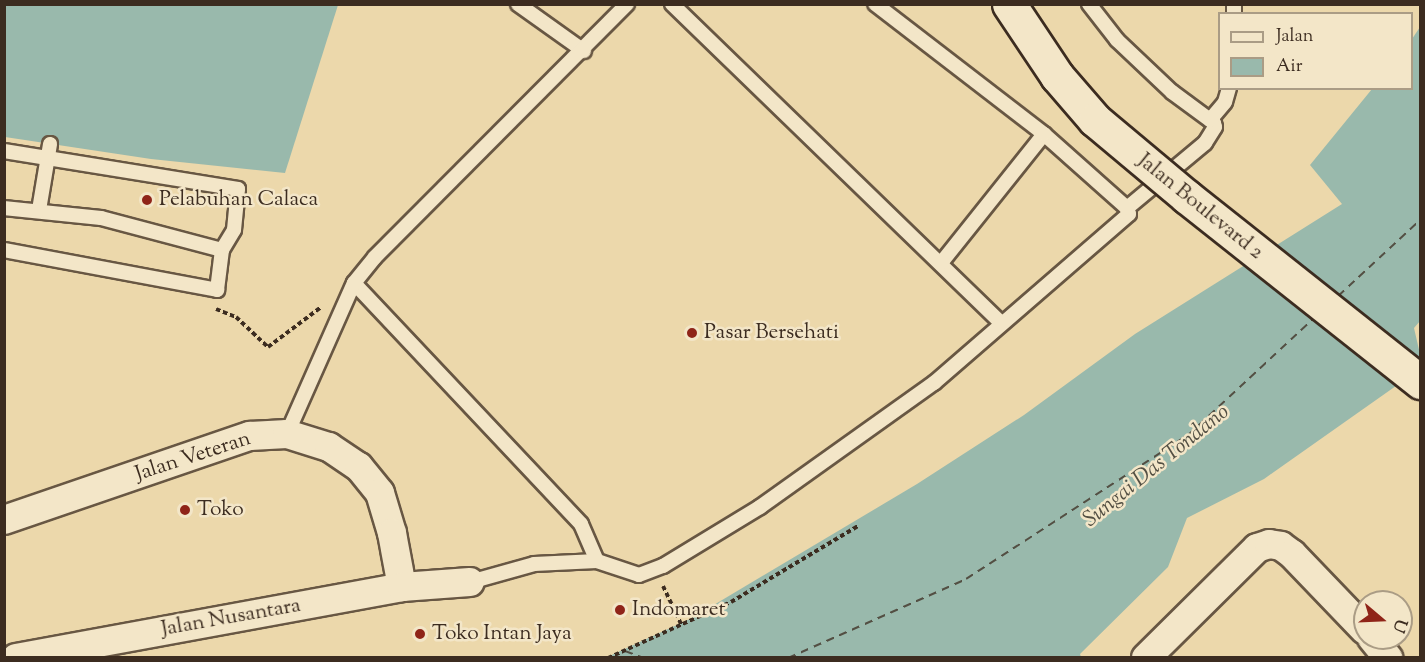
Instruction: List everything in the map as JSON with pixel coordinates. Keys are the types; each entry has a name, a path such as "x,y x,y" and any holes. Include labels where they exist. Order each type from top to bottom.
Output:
{"main road":[{"name":"Jalan Boulevard 2","path":"1009,4 1057,76 1095,120 1187,197 1420,381"}],"street":[{"name":"Jalan Veteran","path":"4,520 250,436 288,434 329,447 358,467 380,493 392,533 402,587"},
{"path":"1146,657 1257,548 1269,544 1281,546 1292,554 1353,618"},
{"name":"Jalan Nusantara","path":"16,657 402,587 458,582"}],"lane":[{"path":"518,4 584,51"},
{"path":"288,434 354,283 375,257 584,51 627,4"},
{"path":"672,4 1001,323"},
{"path":"458,582 534,564 597,561 639,575 655,569 760,507 934,383 1129,214 1127,208 1044,134 875,4"},
{"path":"1089,4 1117,40 1172,92 1210,120 1215,127 1205,143 1127,208"},
{"path":"1210,120 1226,102 1229,90"},
{"path":"941,263 1044,134"},
{"path":"4,151 49,151 238,189 234,230 222,250 217,290 4,250"},
{"path":"39,210 49,151"},
{"path":"4,208 101,218 222,250"},
{"path":"354,283 581,524 597,561"}],"path":[{"path":"217,290 216,311 236,317 268,347 354,283"},
{"path":"608,657 682,626 767,581 858,526"},
{"path":"655,569 682,626"}],"water":[{"path":"4,5 338,5 285,173 151,159 5,137"},
{"name":"Sungai Das Tondano","path":"1420,27 1420,321 1414,328 1420,354 1420,369 1264,479 1187,518 1168,567 1080,654 1081,657 605,658 692,618 917,484 1024,415 1135,334 1342,204 1310,165 1371,90 1413,90 1413,38"}],"ferry route":[{"path":"1338,296 1420,220"},
{"path":"788,658 966,579 1188,435 1315,317"},
{"path":"625,651 644,658"}],"place":[{"name":"Pelabuhan Calaca","path":"147,200"},
{"name":"Pasar Bersehati","path":"692,333"},
{"name":"Toko","path":"185,510"},
{"name":"Indomaret","path":"620,610"},
{"name":"Toko Intan Jaya","path":"420,634"}]}
